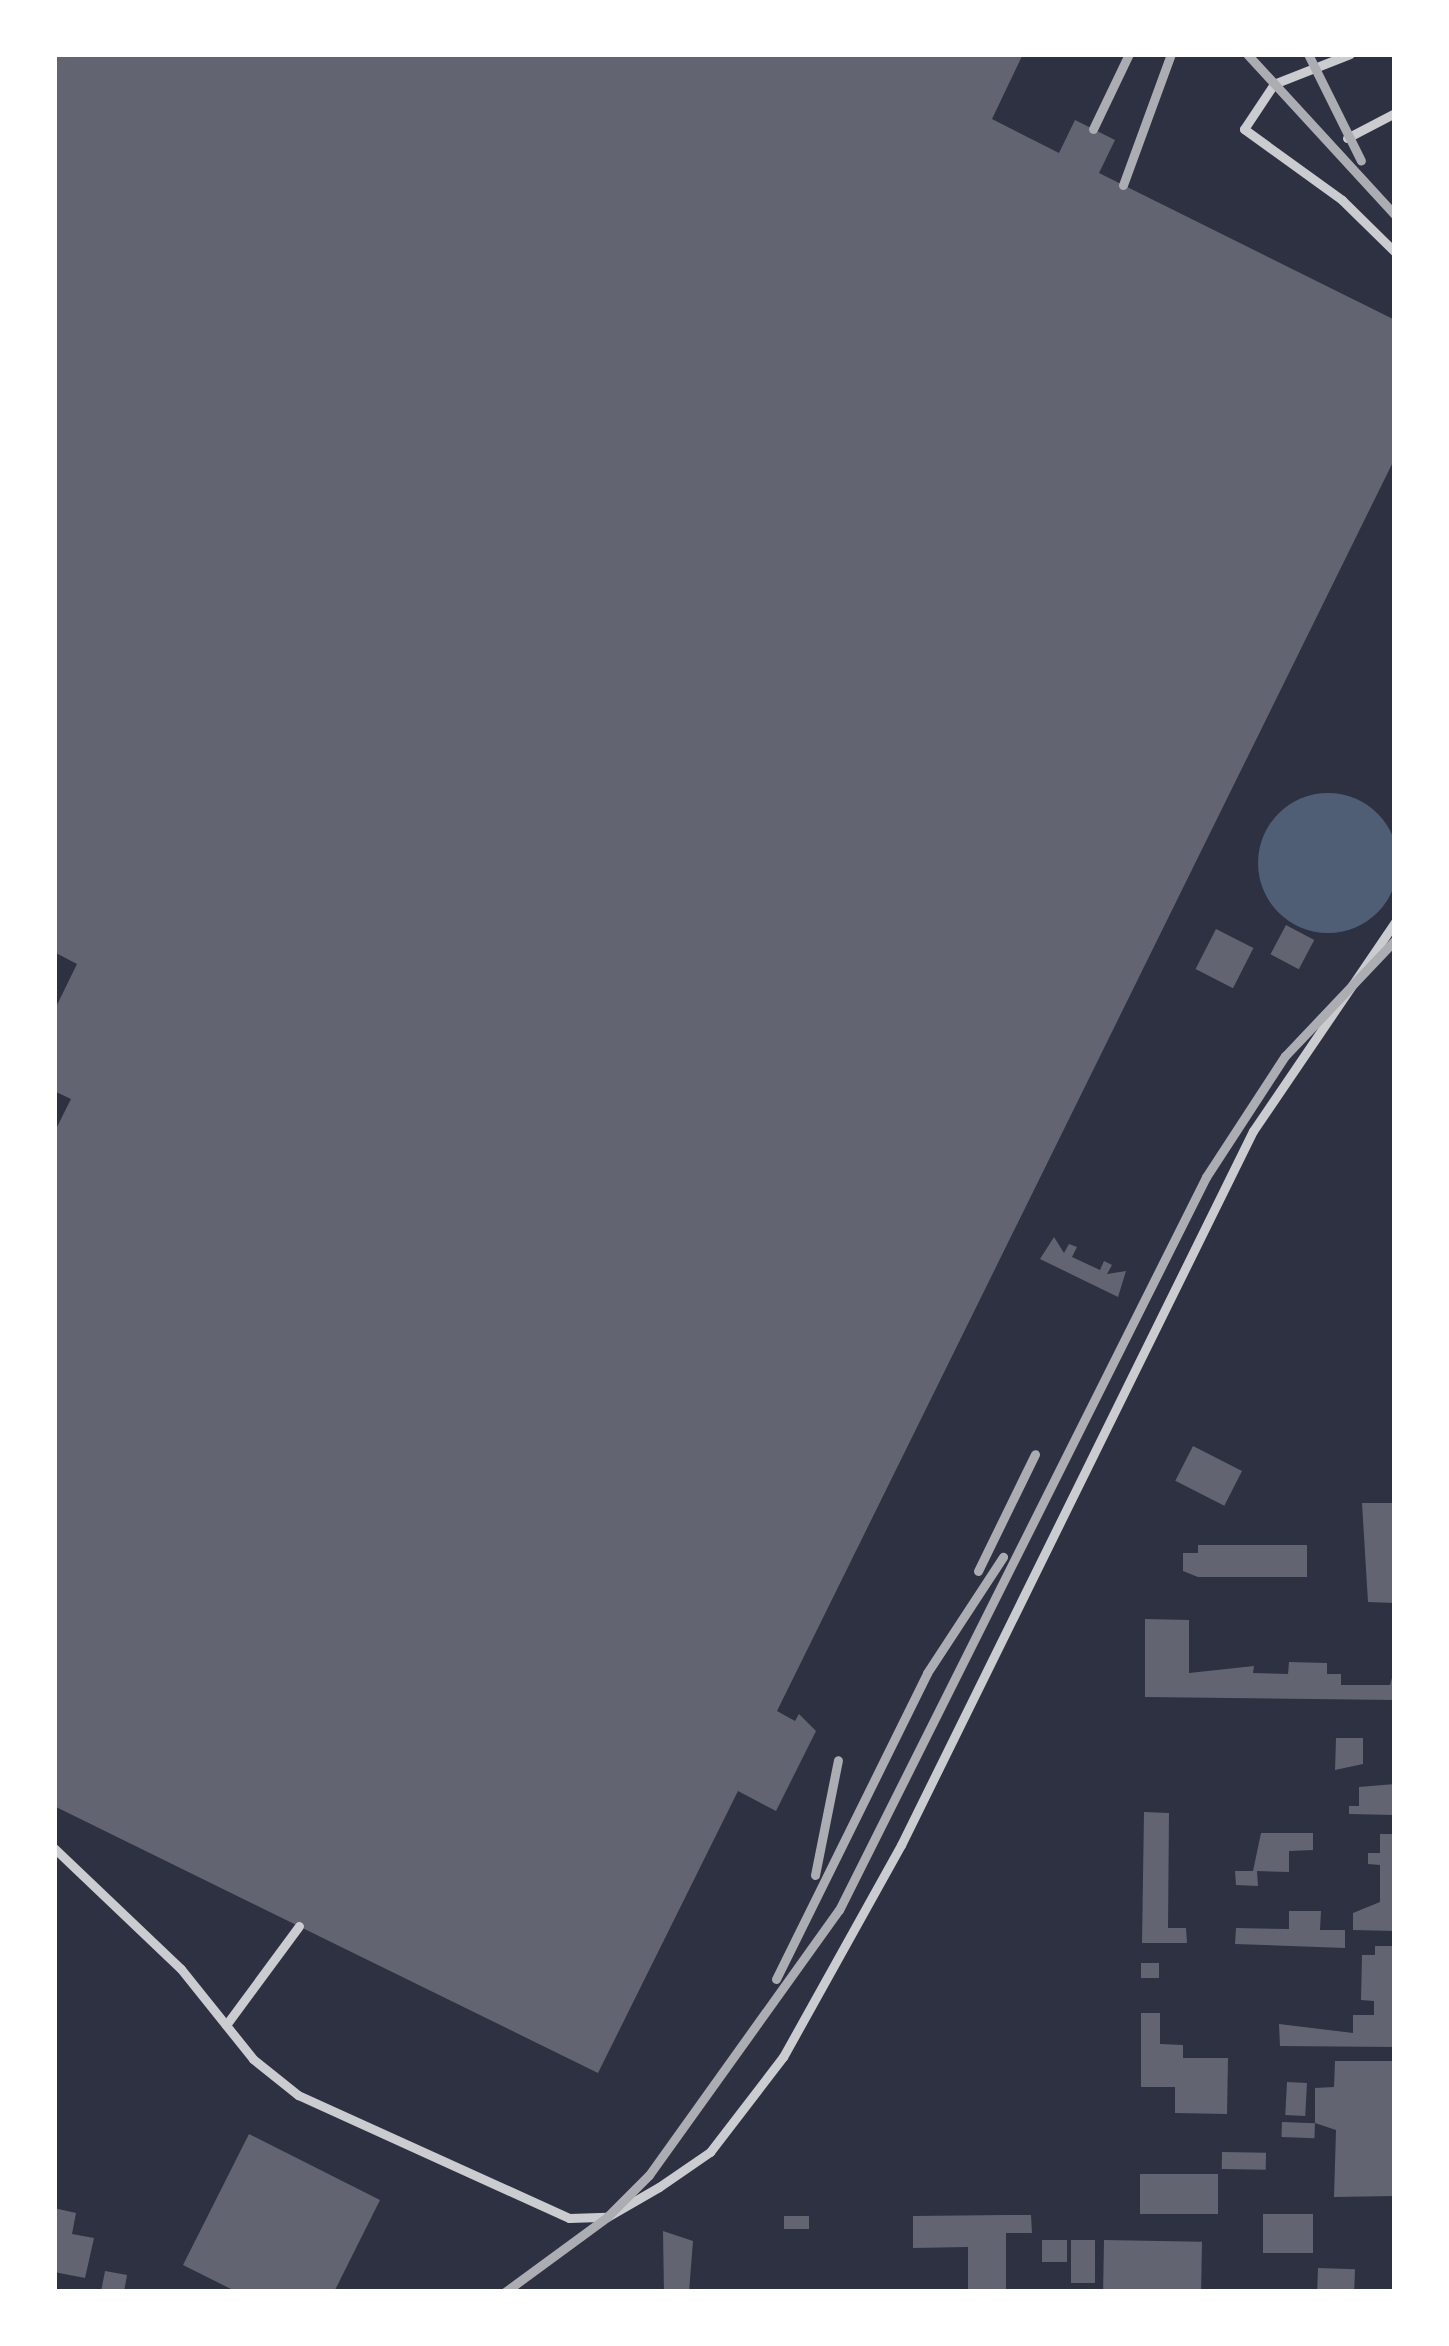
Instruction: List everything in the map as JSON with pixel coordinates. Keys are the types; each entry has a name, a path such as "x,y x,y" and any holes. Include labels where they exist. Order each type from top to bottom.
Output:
{"lane":[{"path":"1350,54 1274,84 1244,129 1342,200 1395,252"},
{"path":"1347,138 1395,113"},
{"path":"54,1848 181,1969 226,2025 298,2096 569,2218 626,2209 710,2152 783,2057 901,1845 1253,1131 1395,922"},
{"path":"226,2025 299,1926"}],"water":[{"path":"1328,793 1355,799 1377,814 1392,836 1398,863 1392,890 1377,912 1355,927 1328,933 1301,927 1279,912 1264,890 1258,863 1264,836 1279,814 1301,799"}],"building":[{"path":"54,54 1023,54 992,119 1059,153 1075,120 1115,140 1099,173 1395,320 1395,458 777,1711 795,1721 799,1714 816,1731 776,1811 738,1791 598,2073 54,1806 54,1133 71,1099 54,1091 54,1011 77,964 54,952"},
{"path":"1286,925 1314,940 1299,969 1271,954"},
{"path":"1216,929 1253,948 1233,988 1196,969"},
{"path":"1054,1237 1064,1253 1069,1244 1077,1247 1072,1257 1100,1270 1104,1261 1112,1265 1107,1274 1126,1271 1118,1297 1040,1259"},
{"path":"1193,1446 1242,1471 1224,1506 1175,1481"},
{"path":"1362,1503 1395,1503 1395,1603 1368,1602"},
{"path":"1198,1545 1307,1545 1307,1577 1198,1577 1183,1571 1183,1553 1198,1553"},
{"path":"1145,1619 1189,1620 1189,1673 1254,1666 1253,1673 1288,1674 1289,1662 1327,1663 1327,1674 1341,1674 1341,1685 1390,1685 1395,1667 1395,1700 1145,1697"},
{"path":"1336,1738 1363,1738 1363,1764 1335,1770"},
{"path":"1395,1784 1395,1815 1349,1814 1349,1806 1359,1806 1359,1787"},
{"path":"1144,1812 1169,1813 1168,1928 1186,1928 1187,1943 1142,1943"},
{"path":"1261,1833 1313,1833 1313,1850 1289,1851 1289,1872 1257,1871 1258,1886 1236,1885 1235,1871 1253,1871"},
{"path":"1380,1834 1395,1834 1395,1931 1353,1930 1353,1913 1380,1902 1380,1865 1368,1864 1368,1853 1380,1853"},
{"path":"1289,1911 1321,1911 1320,1930 1345,1930 1345,1948 1235,1944 1236,1928 1289,1929"},
{"path":"1375,1946 1395,1946 1395,2047 1280,2046 1279,2024 1353,2033 1353,2015 1374,2015 1374,2001 1361,2000 1362,1955 1375,1955"},
{"path":"1141,1963 1159,1963 1159,1978 1141,1978"},
{"path":"1141,2013 1160,2013 1160,2044 1183,2045 1183,2058 1228,2058 1227,2114 1175,2113 1175,2087 1141,2087"},
{"path":"1335,2061 1395,2061 1395,2196 1334,2197 1336,2130 1315,2123 1315,2088 1334,2087"},
{"path":"1287,2082 1307,2083 1305,2116 1285,2115"},
{"path":"1282,2122 1315,2123 1314,2138 1281,2137"},
{"path":"249,2134 380,2200 334,2292 237,2292 183,2265"},
{"path":"1222,2152 1266,2153 1266,2170 1222,2169"},
{"path":"1140,2174 1218,2174 1218,2214 1140,2214"},
{"path":"54,2208 76,2213 72,2234 94,2238 85,2278 54,2272"},
{"path":"1263,2214 1313,2214 1313,2253 1263,2253"},
{"path":"1031,2215 1032,2233 1006,2233 1006,2292 968,2292 968,2247 913,2248 913,2216"},
{"path":"784,2216 809,2216 809,2229 784,2229"},
{"path":"663,2231 693,2241 689,2292 664,2292"},
{"path":"1042,2240 1067,2240 1067,2262 1042,2262"},
{"path":"1071,2240 1095,2240 1095,2283 1071,2283"},
{"path":"1104,2240 1202,2242 1201,2292 1103,2292"},
{"path":"1318,2268 1355,2269 1354,2292 1317,2292"},
{"path":"105,2271 127,2275 124,2292 101,2292"}],"railway":[{"path":"1093,129 1129,54"},
{"path":"1123,185 1171,54"},
{"path":"1247,54 1395,215"},
{"path":"1308,54 1361,161"},
{"path":"505,2292 607,2217 649,2175 839,1910 1206,1177 1285,1056 1395,940"},
{"path":"978,1571 1035,1454"},
{"path":"776,1979 927,1673 1003,1557"},
{"path":"815,1875 838,1760"}]}
